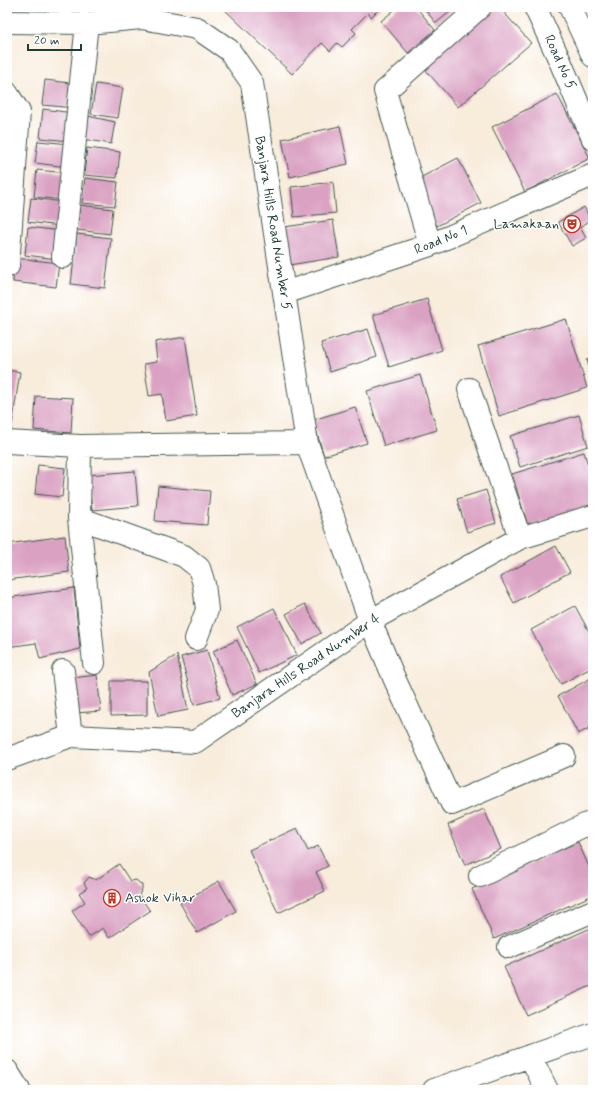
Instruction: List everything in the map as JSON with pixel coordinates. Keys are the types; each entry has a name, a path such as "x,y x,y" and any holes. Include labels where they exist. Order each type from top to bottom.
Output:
{"street":[{"path":"430,245 385,91 480,7"},
{"name":"Road No 5","path":"535,7 593,139"},
{"path":"570,7 593,56"},
{"name":"Banjara Hills Road Number 5","path":"7,22 87,23 144,12 197,28 229,50 252,83 307,443 370,621 395,680 452,804 564,756"},
{"path":"63,257 87,23"},
{"path":"7,93 19,112 8,266"},
{"name":"Road No 1","path":"284,293 430,245 593,175"},
{"path":"469,389 520,538"},
{"path":"7,442 80,446 307,443"},
{"path":"80,446 79,518 94,663"},
{"name":"Banjara Hills Road Number 4","path":"7,759 71,736 195,742 370,621 520,538 593,516"},
{"path":"79,518 184,556 198,568 204,584 207,610 196,639"},
{"path":"63,672 71,736"},
{"path":"480,876 588,824 593,828"},
{"path":"509,947 593,911"},
{"path":"434,1090 593,1034"},
{"path":"530,1056 547,1090"},
{"path":"7,1071 20,1090"}],"building":[{"path":"222,7 287,7 293,13 299,7 381,7 371,17 368,13 352,29 356,33 342,47 337,43 330,51 322,43 292,74"},
{"path":"398,7 416,7 435,30 408,53 381,21"},
{"path":"423,7 456,7 436,23"},
{"path":"492,7 499,7 531,43 458,107 423,67"},
{"path":"45,80 78,84 75,108 42,105"},
{"path":"96,84 123,88 118,118 91,114"},
{"path":"557,94 590,158 525,192 492,127"},
{"path":"43,109 73,113 69,141 40,138"},
{"path":"88,116 115,122 111,144 83,139"},
{"path":"340,126 348,164 290,177 282,139"},
{"path":"38,141 70,144 68,167 35,163"},
{"path":"87,148 120,152 117,178 84,175"},
{"path":"458,158 481,203 437,226 414,181"},
{"path":"37,170 67,173 64,200 34,197"},
{"path":"85,178 118,182 115,206 82,203"},
{"path":"333,182 336,213 294,217 291,187"},
{"path":"31,198 63,202 60,226 28,222"},
{"path":"80,205 113,209 110,234 77,230"},
{"path":"584,207 591,220 580,227 586,238 572,246 558,222"},
{"path":"333,220 339,257 289,265 284,227"},
{"path":"28,227 61,231 58,259 25,255"},
{"path":"77,234 111,238 105,288 71,284"},
{"path":"15,258 59,263 56,287 13,282"},
{"path":"427,299 442,350 389,367 373,315"},
{"path":"566,319 587,388 499,416 478,346"},
{"path":"368,329 377,357 330,372 321,343"},
{"path":"185,337 197,416 166,421 162,394 149,396 144,364 157,362 155,342"},
{"path":"593,358 593,379 587,360"},
{"path":"7,370 20,372 11,431 7,431"},
{"path":"420,375 437,430 384,446 367,391"},
{"path":"36,396 73,398 71,433 34,430"},
{"path":"355,407 367,443 324,456 313,420"},
{"path":"579,415 588,446 520,467 510,436"},
{"path":"584,452 593,481 593,505 528,526 512,474"},
{"path":"38,465 65,468 62,497 35,494"},
{"path":"135,471 138,506 92,510 88,475"},
{"path":"158,486 210,491 207,525 155,521"},
{"path":"486,490 496,523 467,532 457,499"},
{"path":"65,536 69,572 7,580 7,544"},
{"path":"556,546 570,572 514,603 500,577"},
{"path":"74,588 80,649 40,659 36,643 7,647 7,598"},
{"path":"305,604 321,633 302,644 286,614"},
{"path":"575,606 593,639 593,667 561,684 531,630"},
{"path":"274,608 297,655 259,673 237,627"},
{"path":"237,640 257,684 232,695 213,651"},
{"path":"207,650 220,698 194,705 181,657"},
{"path":"177,655 188,710 158,716 149,672"},
{"path":"97,675 101,711 76,713 72,678"},
{"path":"593,677 593,726 578,734 558,696"},
{"path":"111,681 147,681 147,715 111,716"},
{"path":"484,809 501,849 465,865 448,825"},
{"path":"297,828 308,851 318,846 328,866 316,872 325,891 278,913 249,850"},
{"path":"578,842 593,876 593,895 494,939 472,889"},
{"name":"Ashok Vihar","path":"119,864 130,881 136,880 142,885 139,895 150,911 109,938 103,928 89,937 72,911 85,902 79,893 87,888 84,883 89,877 96,880"},
{"path":"219,881 236,911 197,933 180,903"},
{"path":"593,927 593,985 526,1015 504,967"}],"place":[{"name":"Lamakaan","path":"572,224"},
{"name":"Ashok Vihar","path":"112,898"}]}
